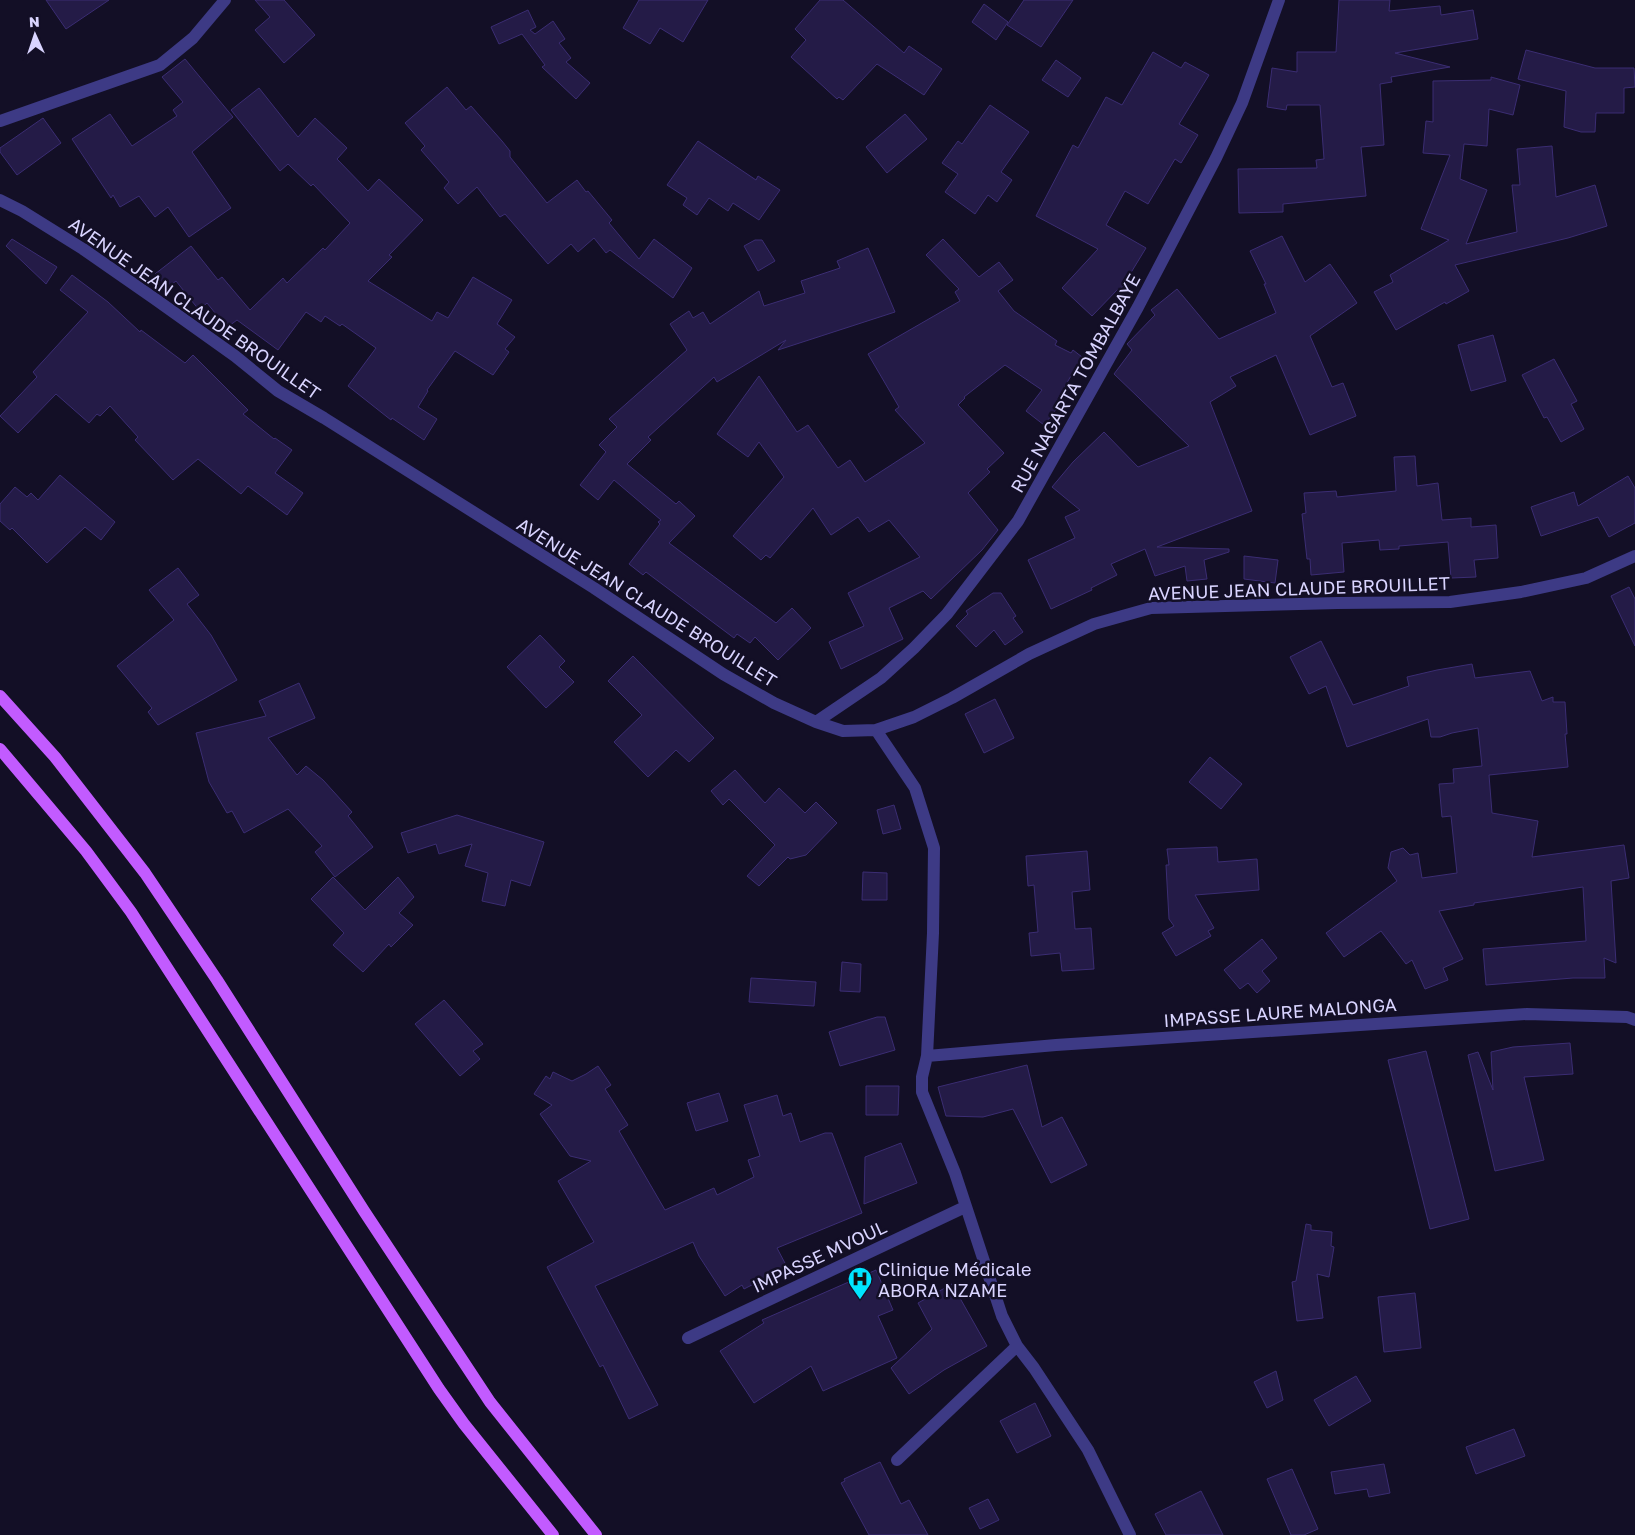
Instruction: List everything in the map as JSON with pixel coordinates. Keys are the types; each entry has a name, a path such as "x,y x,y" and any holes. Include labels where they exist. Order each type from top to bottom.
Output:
{"main road":[{"path":"0,696 55,757 146,873 389,1250 490,1402 596,1535"},
{"path":"0,749 86,851 131,912 439,1389 464,1424 553,1535"}],"street":[{"path":"0,121 160,65 194,38 225,0"},
{"name":"RUE NAGARTA TOMBALBAYE","path":"816,722 881,678 914,648 947,614 1018,521 1138,307 1216,158 1242,103 1278,0"},
{"name":"AVENUE JEAN CLAUDE BROUILLET","path":"0,200 22,211 155,299 235,356 278,391 594,588 723,674 774,703 816,722 843,731 876,730 914,717 952,698 1029,654 1094,624 1151,608 1450,602 1521,592 1586,578 1635,556"},
{"path":"876,730 915,788 934,848 933,933 927,1056 922,1077 922,1092 955,1173 1002,1316 1017,1346 1034,1368 1088,1450 1130,1535"},
{"name":"IMPASSE LAURE MALONGA","path":"927,1056 1075,1043 1527,1014 1627,1017 1635,1020"},
{"name":"IMPASSE MVOUL","path":"688,1338 965,1207"},
{"path":"897,1460 1017,1346"}],"building":[{"path":"46,0 109,0 66,29"},
{"path":"255,0 284,0 315,35 284,63 255,30 270,17"},
{"path":"639,0 708,0 683,42 660,28 650,44 623,28"},
{"path":"820,0 843,0 904,53 909,46 942,69 924,95 877,64 843,100 839,97 837,99 791,57 806,40 795,29"},
{"path":"1024,0 1073,0 1041,47 1007,25"},
{"path":"1339,0 1390,0 1389,11 1440,6 1441,15 1473,10 1478,39 1395,53 1450,67 1391,77 1392,82 1380,84 1384,145 1361,147 1366,196 1283,204 1283,212 1239,213 1238,169 1317,168 1316,160 1324,159 1320,105 1287,105 1286,110 1267,107 1272,68 1297,72 1297,52 1336,52"},
{"path":"984,4 1008,22 996,40 972,22"},
{"path":"528,10 536,27 530,30 535,34 553,21 565,39 559,43 571,58 566,62 590,83 576,99 542,67 545,65 522,34 499,44 491,27"},
{"path":"1526,50 1595,68 1634,68 1635,87 1624,88 1624,113 1596,113 1595,132 1581,132 1564,127 1566,91 1518,79"},
{"path":"1153,52 1181,68 1185,62 1209,75 1179,124 1198,135 1181,163 1175,159 1148,204 1125,191 1106,225 1146,248 1121,289 1119,288 1092,316 1062,288 1098,249 1036,216 1073,145 1078,148 1106,97 1122,105"},
{"path":"185,59 233,117 192,152 231,208 189,237 168,207 155,217 139,196 120,207 113,195 111,198 72,139 110,114 132,146 177,116 173,110 183,102 162,77"},
{"path":"1056,60 1081,78 1068,97 1042,80"},
{"path":"1491,77 1520,85 1513,115 1489,109 1487,146 1464,144 1460,179 1487,190 1466,244 1517,232 1512,185 1520,185 1517,149 1552,146 1556,197 1595,185 1607,226 1568,238 1455,265 1469,291 1446,304 1445,302 1396,330 1374,292 1393,282 1390,275 1449,240 1421,229 1450,155 1423,153 1426,121 1433,122 1433,81 1491,80"},
{"path":"447,87 466,110 471,106 502,141 510,151 510,157 547,203 577,180 612,220 609,223 639,259 654,239 692,268 673,298 610,250 606,253 594,238 578,252 571,244 548,264 505,214 500,217 477,187 458,204 444,188 449,182 421,150 425,146 405,123"},
{"path":"259,88 298,137 315,118 347,148 337,159 368,191 379,179 423,220 389,255 392,257 368,281 432,321 437,312 448,318 473,277 512,300 497,324 515,337 505,349 509,352 493,375 455,351 427,390 418,407 437,419 424,440 392,418 391,420 348,386 376,348 342,324 340,326 325,316 321,322 306,312 278,350 237,320 229,326 222,318 220,319 207,303 199,310 176,281 167,288 155,274 191,246 218,280 222,277 250,310 283,278 287,283 323,248 325,250 350,223 313,184 311,186 288,164 280,171 231,110"},
{"path":"990,105 1029,132 1001,172 1012,180 997,202 988,195 975,214 945,192 958,174 942,163 958,141 962,144"},
{"path":"905,114 927,139 887,173 866,147"},
{"path":"43,118 61,143 17,175 0,152 0,148"},
{"path":"698,141 756,180 758,176 780,190 759,220 733,203 728,211 709,198 697,215 683,205 687,198 667,185"},
{"path":"1282,236 1305,282 1330,264 1357,303 1310,336 1332,387 1343,383 1356,416 1310,435 1276,355 1230,377 1236,386 1210,402 1252,511 1157,547 1229,549 1229,552 1204,560 1207,579 1187,581 1185,566 1155,576 1145,549 1111,564 1117,575 1091,588 1092,590 1051,609 1028,560 1075,538 1065,517 1080,510 1052,487 1073,462 1104,432 1138,467 1189,446 1114,374 1132,350 1127,344 1155,315 1151,310 1177,289 1219,339 1276,313 1264,284 1266,284 1250,251"},
{"path":"12,239 57,267 46,284 6,246"},
{"path":"943,239 979,277 999,262 1013,280 998,291 1014,311 1057,341 1055,345 1071,353 1073,350 1082,357 1058,398 1062,402 1044,425 1026,411 1042,390 1005,365 964,397 958,405 1004,453 987,469 990,472 968,493 998,530 982,550 931,599 923,591 889,608 903,639 841,669 829,642 864,626 848,593 920,557 889,520 869,532 858,517 831,535 813,508 770,558 766,555 761,560 733,536 784,477 759,442 748,457 717,434 759,376 797,432 808,425 838,468 850,460 865,482 925,443 895,410 899,407 868,354 960,301 955,292 959,289 926,255"},
{"path":"755,240 762,240 775,261 758,271 744,246"},
{"path":"868,248 895,312 778,350 786,340 717,382 714,377 648,437 651,440 627,464 676,504 679,501 695,516 669,543 776,623 792,608 811,628 778,660 755,637 750,643 737,634 734,638 646,572 643,575 629,564 660,524 658,522 661,520 614,480 598,500 580,485 606,452 599,445 617,427 609,419 687,350 670,324 689,311 693,318 703,312 710,324 759,291 764,306 805,293 801,281 840,268 837,261"},
{"path":"72,275 108,302 140,332 141,330 185,363 193,355 248,410 243,414 274,439 292,450 275,473 303,493 287,515 248,486 241,494 198,459 173,480 135,440 138,437 110,406 100,416 97,414 89,423 56,394 18,433 0,416 37,377 33,372 88,312 60,290"},
{"path":"1493,335 1506,381 1471,391 1458,345"},
{"path":"1554,359 1577,401 1571,404 1584,429 1561,442 1547,417 1544,418 1522,375"},
{"path":"1415,456 1417,486 1438,483 1442,520 1471,518 1471,527 1496,525 1498,558 1474,560 1476,577 1451,578 1448,542 1399,546 1399,549 1380,550 1379,540 1342,543 1344,572 1311,575 1310,559 1307,559 1302,514 1306,513 1304,493 1336,491 1337,497 1396,491 1394,457"},
{"path":"60,475 115,522 101,540 85,527 47,563 12,528 10,530 0,521 0,504 15,487 27,497 31,493 38,500"},
{"path":"1628,476 1635,488 1635,523 1609,537 1598,517 1541,536 1531,507 1574,492 1578,506"},
{"path":"1244,556 1278,560 1275,583 1244,579"},
{"path":"178,568 199,595 187,604 211,635 237,680 158,725 148,712 152,708 117,666 174,620 149,590"},
{"path":"1629,587 1635,599 1635,646 1611,596"},
{"path":"993,593 1001,593 1016,616 1013,618 1023,632 1005,645 994,630 976,647 956,626 968,614 966,611"},
{"path":"540,635 565,661 559,667 574,682 546,708 507,667"},
{"path":"1321,641 1353,705 1409,686 1407,677 1472,664 1475,678 1530,671 1542,701 1553,697 1553,702 1565,702 1568,767 1489,775 1492,813 1538,821 1532,857 1624,845 1629,878 1611,881 1616,963 1604,958 1605,978 1573,978 1486,985 1483,949 1586,941 1583,887 1474,903 1474,905 1439,911 1463,959 1443,968 1448,980 1425,989 1412,960 1406,964 1381,931 1344,957 1326,933 1397,881 1388,868 1391,852 1403,848 1410,855 1418,853 1422,878 1457,873 1451,816 1442,817 1439,784 1454,783 1453,769 1482,766 1478,728 1440,737 1431,737 1428,719 1347,747 1326,686 1309,694 1290,657"},
{"path":"633,656 714,738 689,762 676,750 648,777 614,742 642,715 608,681"},
{"path":"299,683 315,718 268,738 297,775 306,766 323,780 352,812 348,816 373,847 335,877 315,852 322,846 288,809 244,833 232,811 227,813 209,782 196,733 266,716 259,701"},
{"path":"995,699 1014,738 984,753 965,714"},
{"path":"1210,757 1242,784 1221,809 1189,782"},
{"path":"735,770 765,803 779,788 805,813 816,802 837,823 806,855 790,859 788,857 759,886 747,876 775,845 729,799 723,805 711,791"},
{"path":"894,805 901,829 883,834 877,810"},
{"path":"457,815 544,842 530,886 511,880 505,906 482,901 488,873 465,866 472,844 439,854 436,844 408,853 401,833"},
{"path":"1217,847 1218,862 1257,859 1259,890 1195,895 1214,928 1208,931 1211,936 1176,956 1162,933 1174,926 1169,919 1166,865 1169,865 1167,849"},
{"path":"1087,851 1090,890 1072,892 1075,929 1091,928 1094,969 1062,971 1060,953 1031,956 1029,933 1038,932 1034,885 1028,886 1026,856"},
{"path":"863,872 887,873 887,900 862,900"},
{"path":"333,877 365,910 398,877 414,897 399,913 413,925 391,947 389,944 363,972 333,945 344,933 311,899"},
{"path":"1262,939 1277,958 1262,971 1270,981 1257,993 1248,983 1240,989 1224,970"},
{"path":"842,962 861,964 860,992 840,991"},
{"path":"751,978 816,982 814,1006 749,1002"},
{"path":"444,1000 483,1044 473,1051 480,1059 460,1076 415,1024"},
{"path":"877,1017 885,1017 895,1050 840,1066 829,1032"},
{"path":"1570,1043 1573,1074 1524,1077 1544,1160 1495,1171 1468,1055 1478,1052 1493,1090 1491,1052 1513,1047"},
{"path":"1426,1051 1469,1219 1430,1229 1388,1060"},
{"path":"1027,1065 1042,1127 1062,1117 1087,1165 1051,1183 1013,1109 983,1117 946,1116 938,1087"},
{"path":"598,1066 611,1085 605,1089 628,1125 619,1131 665,1210 714,1188 717,1195 754,1177 748,1160 760,1156 744,1105 777,1095 783,1116 791,1113 800,1142 825,1133 832,1133 862,1213 777,1248 787,1267 744,1289 742,1285 725,1296 699,1256 693,1242 595,1286 658,1405 629,1419 603,1365 600,1367 547,1267 594,1242 558,1181 591,1161 570,1156 540,1114 552,1105 534,1094 546,1076 550,1079 553,1072 572,1081"},
{"path":"866,1086 899,1086 898,1115 866,1115"},
{"path":"719,1093 728,1121 696,1131 687,1103"},
{"path":"901,1143 917,1183 864,1204 865,1157"},
{"path":"1306,1224 1311,1225 1311,1230 1332,1232 1331,1246 1334,1247 1329,1277 1317,1274 1323,1318 1297,1321 1292,1282 1296,1281"},
{"path":"876,1270 893,1310 878,1316 897,1358 823,1391 811,1366 754,1403 720,1351 764,1323 762,1320"},
{"path":"952,1284 987,1346 944,1370 909,1394 891,1368 932,1329 918,1303"},
{"path":"1415,1293 1421,1348 1384,1352 1378,1297"},
{"path":"1276,1371 1283,1400 1267,1408 1254,1382"},
{"path":"1356,1376 1371,1401 1329,1426 1314,1400"},
{"path":"1035,1403 1051,1436 1017,1453 1000,1421"},
{"path":"1514,1429 1525,1456 1476,1474 1466,1447"},
{"path":"880,1462 901,1504 909,1500 928,1535 869,1535 841,1483 845,1481 844,1479"},
{"path":"1384,1464 1390,1493 1369,1497 1367,1489 1335,1494 1331,1472"},
{"path":"1292,1469 1318,1529 1304,1535 1291,1535 1267,1479"},
{"path":"1201,1491 1223,1535 1166,1535 1155,1514"},
{"path":"988,1499 999,1520 980,1529 969,1508"}],"place":[{"name":"Clinique Médicale ABORA NZAME","path":"860,1300"}]}
